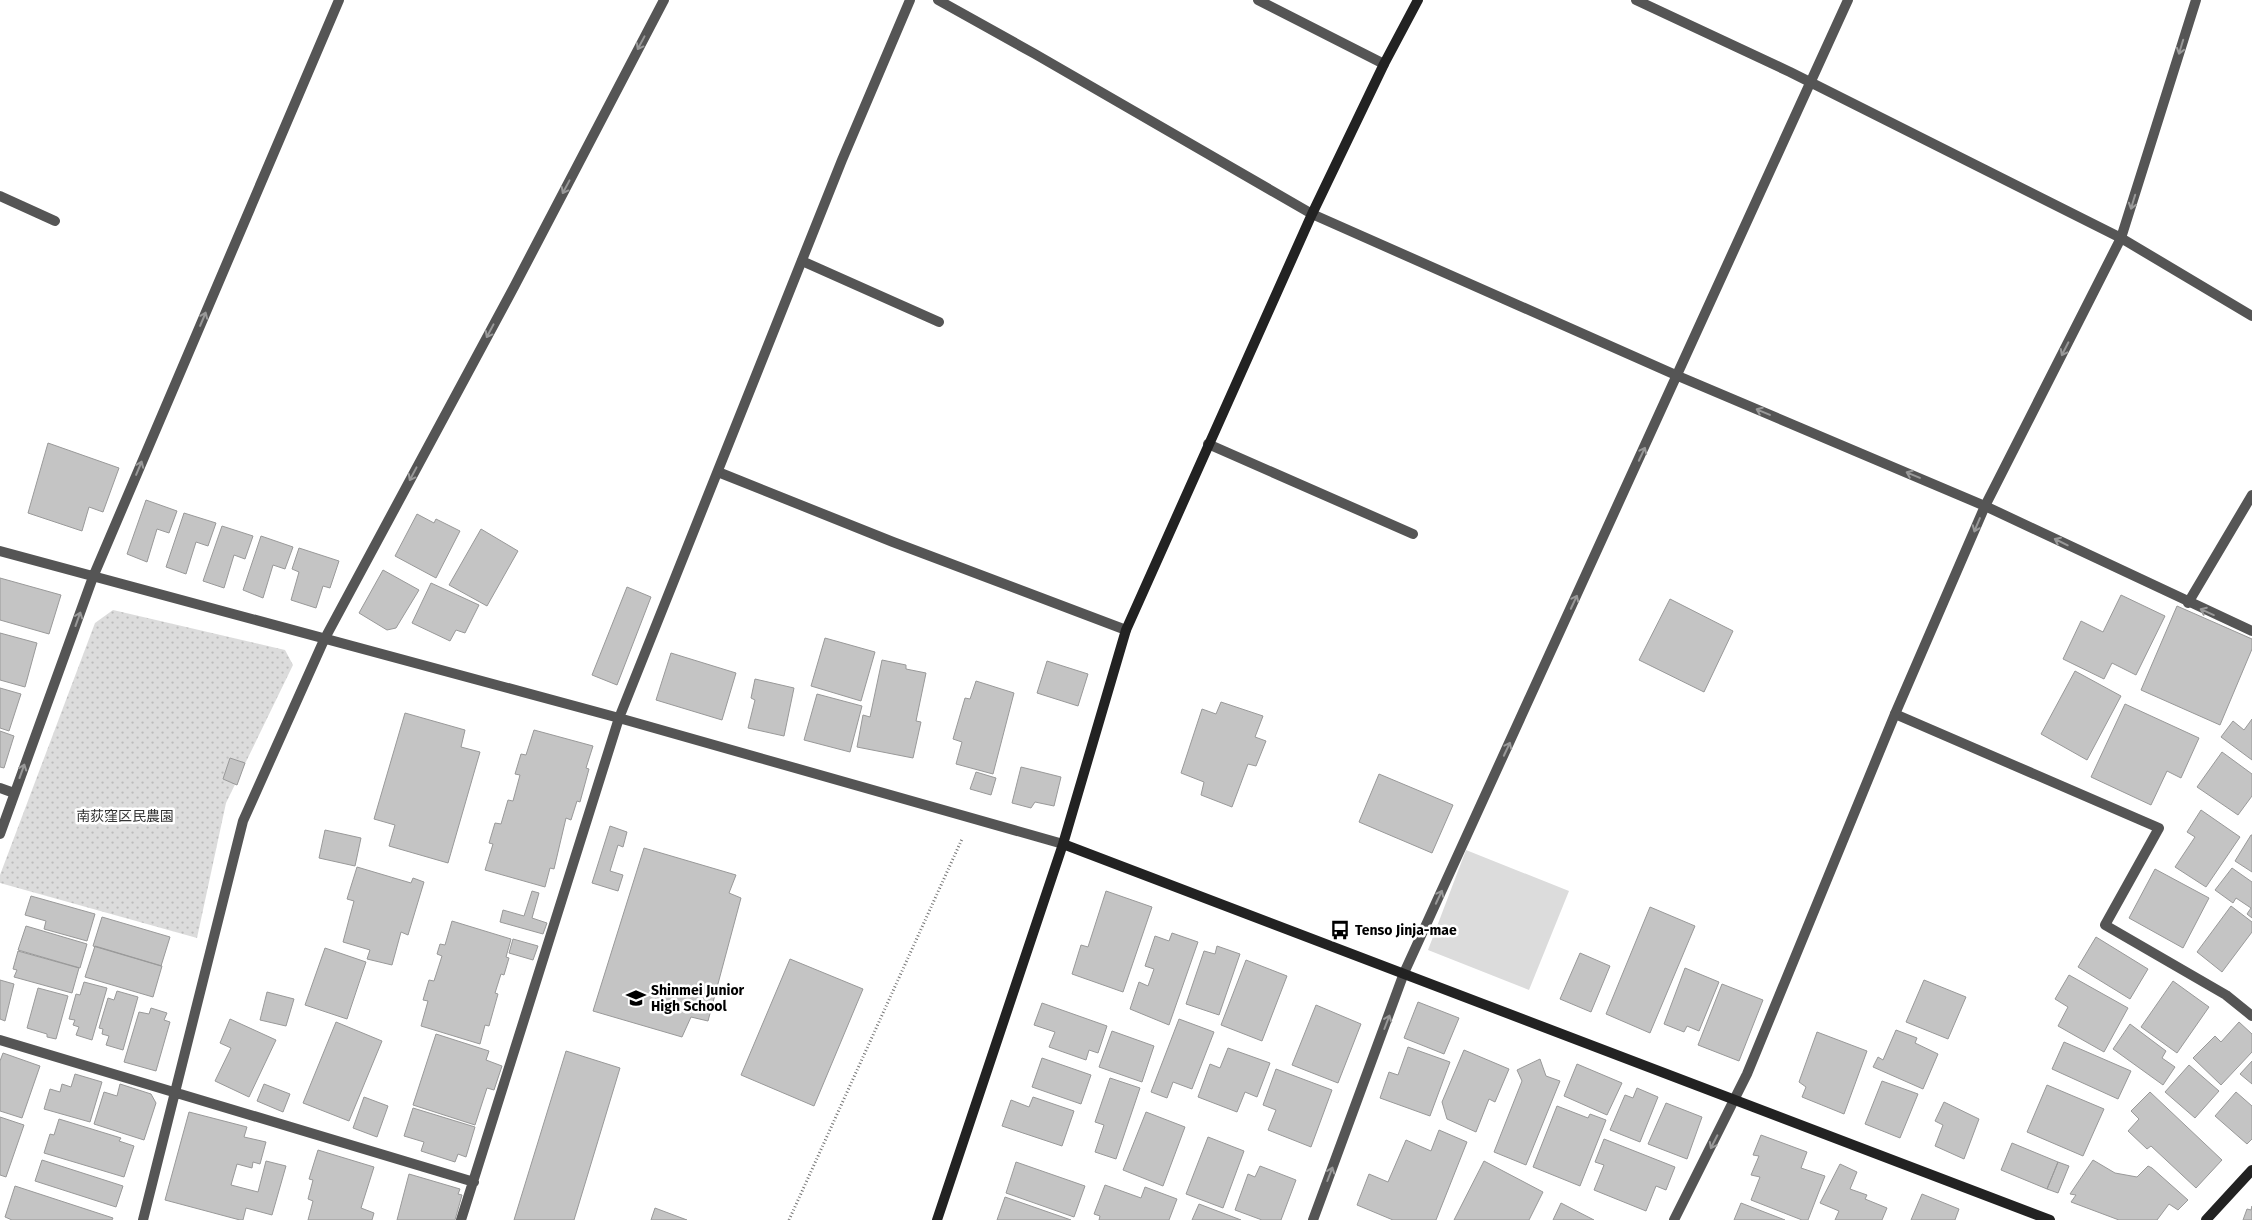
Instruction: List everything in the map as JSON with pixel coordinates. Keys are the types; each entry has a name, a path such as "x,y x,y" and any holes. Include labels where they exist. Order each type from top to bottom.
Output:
{"street":[{"path":"0,834 93,577 339,0"},
{"path":"143,1220 243,821 324,640 514,287 664,0"},
{"path":"461,1220 619,718 842,160 910,0"},
{"path":"938,0 1312,214 1678,376 1985,506 2188,603 2252,631"},
{"path":"1258,0 1384,64"},
{"path":"937,1220 1063,844 1126,630 1312,214 1384,64 1418,0"},
{"path":"1636,0 1810,82 2121,238 2252,316"},
{"path":"1313,1220 1404,973 1848,0"},
{"path":"1674,1220 1736,1099 1895,714 1985,506 2121,238 2196,0"},
{"path":"0,196 55,220"},
{"path":"802,262 939,322"},
{"path":"1208,444 1413,534"},
{"path":"718,472 893,542 1126,630"},
{"path":"2188,603 2252,495"},
{"path":"0,551 324,640 619,718 1063,844 2050,1220"},
{"path":"1895,714 2159,828 2105,925 2226,995 2252,1016"},
{"path":"0,788 14,793"},
{"path":"0,1040 474,1182"},
{"path":"2206,1220 2252,1170"}],"path":[{"path":"788,1220 971,818"}],"green space":[{"name":"南荻窪区民農園","path":"113,610 285,650 293,665 226,803 197,938 0,883 0,875 95,623"},
{"path":"1466,850 1569,891 1529,990 1428,950"}],"building":[{"path":"48,443 119,468 103,512 89,507 82,531 28,513"},
{"path":"146,500 177,511 169,533 157,529 147,562 127,554"},
{"path":"184,513 216,523 208,546 196,542 186,574 166,567"},
{"path":"417,514 434,523 436,519 460,531 436,578 395,556"},
{"path":"222,526 253,536 245,559 234,555 224,588 203,581"},
{"path":"481,529 518,551 487,606 449,585"},
{"path":"261,536 293,547 285,569 273,565 263,598 243,590"},
{"path":"299,548 339,561 330,588 323,586 316,608 291,600 299,572 292,569"},
{"path":"383,570 419,590 396,628 387,630 359,613"},
{"path":"0,578 61,595 49,634 0,620"},
{"path":"431,583 479,605 465,633 456,630 450,641 412,623"},
{"path":"627,587 651,597 617,685 592,675"},
{"path":"2121,595 2165,616 2136,675 2112,663 2104,679 2063,659 2081,621 2103,632"},
{"path":"1670,599 1733,631 1704,692 1639,660"},
{"path":"2177,606 2252,639 2252,649 2220,725 2141,690"},
{"path":"0,633 37,643 25,687 0,680"},
{"path":"825,638 875,652 861,701 811,686"},
{"path":"671,653 736,673 722,720 656,700"},
{"path":"882,660 906,665 906,669 926,673 916,721 921,722 913,758 857,747 863,715 870,717"},
{"path":"1047,661 1088,674 1078,706 1037,693"},
{"path":"2075,671 2121,696 2087,760 2041,734"},
{"path":"755,679 794,688 784,736 748,728 755,700 751,698"},
{"path":"976,681 1014,693 993,774 956,764 962,742 953,739 965,698 970,699"},
{"path":"0,688 21,694 9,731 0,728"},
{"path":"817,694 862,706 850,752 804,740"},
{"path":"1221,702 1263,716 1255,737 1266,741 1256,766 1248,764 1232,807 1201,795 1204,782 1181,773 1202,709 1216,714"},
{"path":"2125,704 2199,738 2181,778 2167,771 2151,805 2091,777"},
{"path":"405,713 465,730 461,747 480,752 448,863 389,846 395,825 374,819"},
{"path":"2252,719 2252,760 2221,737 2233,721 2244,730"},
{"path":"534,730 593,746 586,768 589,769 580,802 577,801 571,820 566,818 554,869 550,868 545,887 485,870 493,844 489,843 495,823 501,824 508,800 513,801 520,775 515,774 521,754 526,755"},
{"path":"0,731 14,736 4,768 0,767"},
{"path":"2222,752 2252,774 2252,796 2238,815 2197,787"},
{"path":"230,758 245,763 237,785 223,779"},
{"path":"1021,767 1061,777 1054,806 1035,802 1031,808 1012,803"},
{"path":"976,772 996,778 991,795 970,789"},
{"path":"1379,774 1453,805 1432,853 1359,822"},
{"path":"2201,810 2240,837 2206,887 2175,867 2195,837 2187,832"},
{"path":"610,826 627,832 623,847 618,845 610,871 623,875 618,891 592,883"},
{"path":"325,830 361,838 355,866 319,858"},
{"path":"2252,835 2252,872 2235,861"},
{"path":"644,848 736,875 729,893 741,898 708,1021 691,1017 682,1037 593,1011"},
{"path":"357,867 411,883 413,878 424,882 408,935 401,932 392,965 367,959 370,950 343,942 354,901 347,899"},
{"path":"2232,868 2252,882 2252,918 2247,914 2251,908 2236,898 2233,903 2215,890"},
{"path":"2155,869 2209,898 2183,948 2129,918"},
{"path":"532,891 539,893 532,918 547,923 543,934 500,922 503,910 524,916"},
{"path":"1106,891 1152,907 1123,992 1072,974 1081,945 1088,947"},
{"path":"31,896 95,914 87,941 44,929 46,921 25,915"},
{"path":"2231,906 2252,922 2252,932 2222,972 2197,952"},
{"path":"1650,907 1695,926 1650,1033 1606,1014"},
{"path":"102,917 170,937 161,966 93,946"},
{"path":"452,921 511,939 506,957 509,958 504,975 501,974 495,993 498,994 489,1026 485,1025 480,1044 421,1026 428,1001 423,1000 429,980 434,981 442,956 437,954 440,944 445,945"},
{"path":"26,926 87,944 80,968 18,950"},
{"path":"1172,933 1198,942 1169,1025 1130,1009 1139,982 1148,986 1154,969 1145,966 1155,936 1169,941"},
{"path":"2096,937 2148,969 2130,999 2078,967"},
{"path":"513,939 538,946 533,960 509,953"},
{"path":"95,946 162,966 153,997 85,977"},
{"path":"1217,946 1240,954 1219,1015 1186,1004 1204,951 1215,954"},
{"path":"325,948 366,962 347,1019 305,1005"},
{"path":"18,951 79,968 72,993 14,977 17,970 13,969"},
{"path":"1580,953 1610,966 1591,1012 1560,999"},
{"path":"790,959 863,989 814,1106 741,1075"},
{"path":"1246,960 1287,976 1262,1041 1221,1025"},
{"path":"1685,968 1719,982 1699,1031 1687,1026 1684,1032 1664,1024"},
{"path":"2069,975 2128,1008 2104,1052 2058,1026 2068,1007 2055,999"},
{"path":"0,980 14,984 5,1021 0,1019"},
{"path":"1924,980 1966,997 1948,1039 1906,1022"},
{"path":"2173,981 2209,1007 2177,1053 2141,1027"},
{"path":"84,982 107,988 92,1040 76,1035 79,1027 73,1025 75,1020 69,1019 76,994 80,995"},
{"path":"1722,984 1763,1000 1739,1061 1698,1045"},
{"path":"38,988 68,996 56,1039 27,1028"},
{"path":"117,991 138,997 123,1050 106,1045 109,1036 102,1034 103,1029 99,1028 108,998 114,1000"},
{"path":"267,992 294,999 286,1026 260,1020"},
{"path":"1418,1002 1459,1018 1444,1054 1404,1038"},
{"path":"1042,1003 1107,1026 1098,1053 1089,1050 1086,1060 1049,1047 1055,1032 1034,1025"},
{"path":"1316,1005 1361,1024 1338,1083 1292,1065"},
{"path":"151,1008 167,1013 164,1020 170,1022 156,1071 124,1062 139,1012 149,1014"},
{"path":"230,1019 276,1040 249,1097 215,1081 231,1048 220,1043"},
{"path":"1179,1019 1214,1032 1192,1089 1173,1082 1167,1098 1151,1092"},
{"path":"336,1022 382,1041 349,1121 303,1103"},
{"path":"2239,1022 2252,1034 2252,1052 2221,1085 2193,1058 2215,1036 2221,1042"},
{"path":"2130,1024 2166,1051 2162,1058 2175,1067 2163,1085 2113,1049"},
{"path":"1896,1030 1917,1038 1915,1043 1938,1054 1923,1089 1873,1067 1878,1057 1883,1060"},
{"path":"1112,1031 1154,1046 1142,1082 1099,1067"},
{"path":"1817,1032 1867,1051 1844,1114 1802,1097 1806,1087 1799,1082"},
{"path":"436,1034 489,1051 486,1060 502,1066 494,1090 487,1088 475,1125 413,1105"},
{"path":"2064,1042 2131,1071 2118,1099 2052,1069"},
{"path":"1408,1047 1450,1062 1430,1116 1380,1098 1389,1072 1398,1075"},
{"path":"1228,1048 1270,1063 1257,1097 1245,1092 1237,1112 1198,1097 1210,1064 1220,1068"},
{"path":"1464,1050 1509,1069 1495,1102 1489,1099 1476,1132 1447,1119 1442,1102"},
{"path":"566,1051 620,1068 574,1220 514,1220"},
{"path":"3,1053 40,1066 22,1118 0,1111 0,1061"},
{"path":"1042,1058 1091,1075 1081,1104 1032,1087"},
{"path":"1540,1059 1546,1076 1560,1081 1526,1165 1494,1152 1522,1081 1517,1070"},
{"path":"2252,1061 2252,1084 2240,1074"},
{"path":"1577,1064 1622,1083 1607,1115 1564,1096"},
{"path":"2189,1065 2219,1091 2195,1118 2165,1092"},
{"path":"1276,1069 1332,1090 1311,1147 1268,1130 1276,1110 1263,1105"},
{"path":"75,1074 102,1082 90,1122 44,1109 50,1089 60,1092 62,1084 71,1087"},
{"path":"1110,1078 1140,1088 1116,1159 1095,1152 1104,1125 1095,1122"},
{"path":"1882,1081 1918,1094 1900,1138 1865,1124"},
{"path":"120,1084 151,1094 156,1103 144,1140 94,1124 104,1092 117,1096"},
{"path":"264,1084 290,1094 283,1112 257,1101"},
{"path":"2047,1085 2104,1109 2083,1156 2027,1132"},
{"path":"1637,1088 1658,1097 1640,1142 1610,1130 1625,1095 1633,1098"},
{"path":"2150,1092 2222,1160 2196,1188 2151,1146 2147,1149 2128,1131 2139,1119 2131,1111"},
{"path":"2236,1092 2252,1106 2252,1139 2247,1144 2215,1116"},
{"path":"364,1097 388,1106 377,1137 353,1128"},
{"path":"1033,1097 1074,1111 1062,1146 1002,1126 1011,1100 1029,1107"},
{"path":"1944,1102 1979,1119 1964,1159 1935,1146 1943,1125 1935,1121"},
{"path":"1666,1103 1702,1117 1687,1159 1648,1144"},
{"path":"1557,1106 1588,1118 1590,1114 1606,1120 1580,1186 1533,1167"},
{"path":"413,1108 475,1127 466,1157 458,1154 455,1162 421,1151 424,1142 404,1136"},
{"path":"189,1112 247,1127 244,1137 266,1142 260,1164 253,1162 252,1168 237,1164 231,1185 258,1192 266,1161 286,1166 272,1215 246,1208 243,1220 240,1220 165,1200"},
{"path":"1146,1112 1185,1127 1163,1186 1123,1170"},
{"path":"0,1117 24,1125 6,1177 0,1175"},
{"path":"59,1119 121,1138 119,1141 134,1146 124,1177 44,1153 50,1134 54,1135"},
{"path":"1439,1130 1467,1142 1436,1220 1393,1220 1357,1205 1369,1174 1388,1182 1406,1140 1431,1151"},
{"path":"1761,1135 1807,1152 1801,1168 1825,1176 1808,1220 1802,1220 1751,1200 1760,1177 1751,1175 1759,1156 1753,1155"},
{"path":"1208,1137 1244,1151 1223,1208 1186,1194"},
{"path":"1604,1139 1675,1167 1666,1190 1656,1186 1646,1211 1594,1190 1604,1165 1595,1162"},
{"path":"2012,1143 2058,1162 2047,1189 2001,1170"},
{"path":"318,1150 374,1167 361,1208 374,1213 372,1220 308,1220 313,1201 308,1199 313,1180 309,1179"},
{"path":"42,1160 123,1186 116,1207 35,1181"},
{"path":"2093,1160 2115,1173 2137,1177 2148,1166 2188,1200 2178,1210 2169,1204 2157,1220 2119,1220 2071,1202 2076,1195 2070,1194"},
{"path":"1484,1161 1543,1192 1529,1220 1454,1220"},
{"path":"1016,1162 1085,1186 1074,1217 1006,1193"},
{"path":"2058,1162 2069,1166 2058,1193 2047,1189"},
{"path":"1840,1164 1857,1172 1850,1189 1867,1195 1865,1199 1887,1208 1882,1220 1835,1220 1839,1211 1820,1203"},
{"path":"1260,1166 1296,1180 1281,1220 1262,1220 1235,1210 1248,1174 1255,1177"},
{"path":"409,1174 460,1189 458,1194 462,1195 455,1220 397,1220"},
{"path":"1105,1185 1141,1198 1145,1187 1177,1199 1169,1220 1099,1220 1100,1216 1094,1214"},
{"path":"15,1186 113,1218 112,1220 12,1220 5,1217"},
{"path":"1922,1194 1959,1209 1955,1220 1911,1220"},
{"path":"1005,1197 1071,1220 997,1220"},
{"path":"1561,1203 1594,1220 1553,1220"},
{"path":"1741,1203 1785,1220 1734,1220"},
{"path":"1199,1204 1241,1220 1192,1220"},
{"path":"2252,1206 2252,1220 2243,1220 2247,1209 2251,1210"},
{"path":"655,1208 687,1220 651,1220"}],"place":[{"name":"Tenso Jinja-mae","path":"1340,930"},
{"name":"Shinmei Junior High School","path":"636,998"}]}
